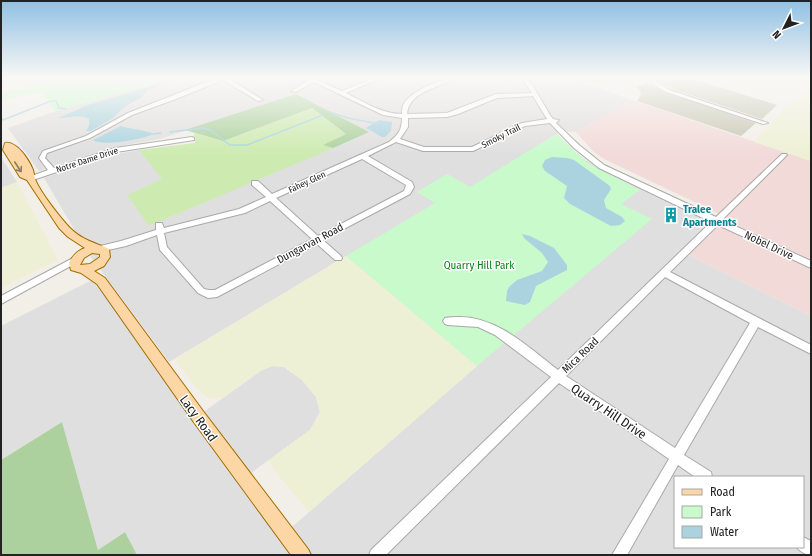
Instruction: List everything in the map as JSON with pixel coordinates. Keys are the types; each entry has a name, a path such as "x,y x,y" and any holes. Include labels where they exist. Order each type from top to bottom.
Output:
{"main road":[{"path":"1,136 12,148 30,173 30,178 60,223 78,240 81,248 79,263"},
{"path":"78,240 102,250 106,254 102,261 99,279"},
{"path":"79,263 86,252 97,249"},
{"path":"79,263 92,267 102,261"},
{"name":"Lacy Road","path":"79,263 99,279 198,416 302,555"}],"street":[{"path":"53,171 41,156 46,152 88,137 130,114 160,103"},
{"path":"362,103 392,116 452,114 479,103"},
{"path":"397,140 404,131 406,105 408,103"},
{"name":"Nobel Drive","path":"541,103 583,153 607,166 808,261"},
{"name":"Nobel Drive","path":"545,103 555,120"},
{"path":"706,103 765,123"},
{"name":"Smoky Trail","path":"397,140 423,149 473,149 524,124 555,120"},
{"name":"Notre Dame Drive","path":"30,178 115,150 192,139"},
{"name":"Fahey Glen","path":"97,249 123,244 159,228 228,216 272,198 397,140"},
{"name":"Mica Road","path":"376,555 718,218 784,155"},
{"name":"Dungarvan Road","path":"159,228 163,248 201,291 208,294 217,293 407,192 410,187 403,180 363,156"},
{"path":"255,183 338,258"},
{"name":"Fahey Glen","path":"102,261 123,244"},
{"path":"1,300 41,279 79,263"},
{"path":"664,272 811,350"},
{"name":"Quarry Hill Drive","path":"448,320 467,321 480,324 499,332 558,376 705,476"},
{"path":"619,555 756,321"}],"shaded area":[{"path":"84,103 269,103 160,139 114,147 39,171 8,128 56,111"},
{"path":"313,103 627,103 576,132 562,131 557,134 578,155 604,172 710,223 687,244 688,255 811,316 811,555 137,555 125,532 98,550 62,422 1,460 1,326 92,280 198,416 262,370 272,366 284,367 302,380 316,397 320,412 310,430 244,478 285,533 477,366 346,256 169,362 88,253 44,178 112,155 139,150 163,179 149,226 368,132"},
{"path":"627,103 641,103 811,161 811,316 688,255 718,227 723,226 730,219 604,159 593,151 576,132"},
{"path":"643,103 696,103 756,123 741,136"},
{"path":"714,103 770,103 777,105 762,119"},
{"path":"792,103 811,103 811,161 754,142 780,113"},
{"path":"1,157 17,182 1,188"},
{"path":"17,182 58,260 1,288 1,188"},
{"path":"346,256 477,366 309,512 272,468 269,460 310,430 320,413 316,397 302,380 284,367 272,366 262,370 224,397 209,399 197,389 175,359"}],"green space":[{"path":"50,103 84,103 56,111"},
{"path":"268,103 313,103 369,132 333,148 323,145 346,134 312,108 223,141 185,130"},
{"path":"312,108 346,134 324,145 333,148 149,226 127,195 162,179 139,150 195,143 194,133 223,141"},
{"name":"Quarry Hill Park","path":"556,134 588,163 640,190 621,204 652,219 477,366 346,256 435,203 417,192 447,174 470,187"},
{"path":"62,422 98,550 125,532 137,555 1,555 1,460"}],"water":[{"path":"95,103 130,103 113,118 91,131 86,131 89,126 89,119 85,117 77,116 58,118"},
{"path":"379,120 392,122 391,131 385,137 382,137 366,128"},
{"path":"121,126 154,134 132,140 105,143 93,140"},
{"path":"552,157 574,160 610,186 611,189 604,200 606,208 622,217 625,221 620,225 611,226 570,204 564,198 567,186 545,171 542,166 545,160"},
{"path":"522,234 530,236 554,248 567,265 567,270 536,286 530,302 525,305 506,301 509,287 517,280 542,271 548,262 542,253 524,238"}],"waterway":[{"path":"1,117 3,120 46,103"},
{"path":"57,103 59,108 66,109"},
{"path":"330,112 348,118 374,123"},
{"path":"170,132 203,128 210,130 230,145 247,145 323,115"},
{"path":"154,134 161,133"}],"place":[{"name":"Tralee Apartments","path":"671,215"}]}
